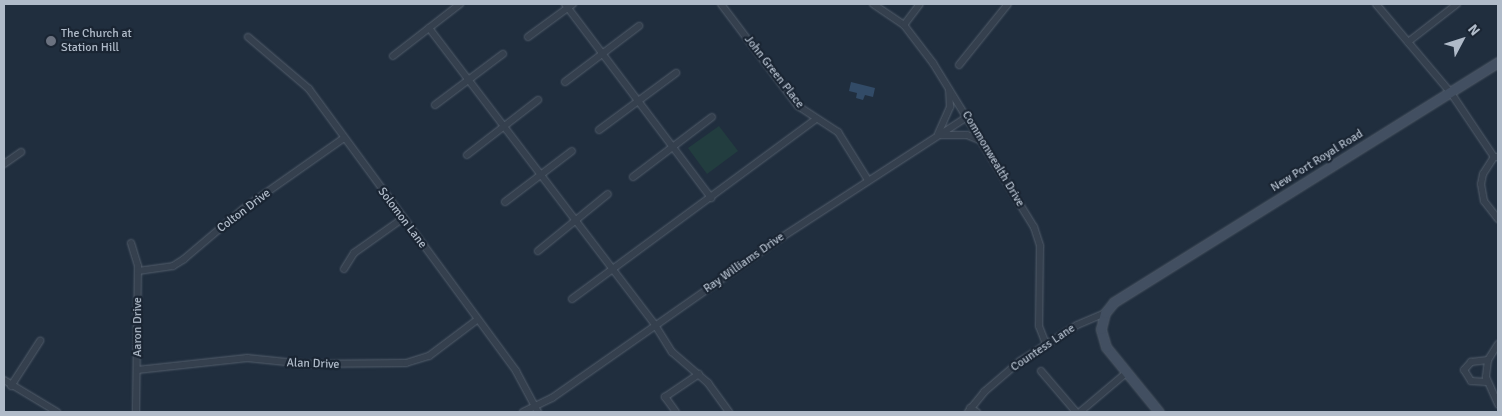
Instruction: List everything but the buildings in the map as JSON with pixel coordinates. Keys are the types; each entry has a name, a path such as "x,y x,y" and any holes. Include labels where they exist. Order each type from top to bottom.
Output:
{"main road":[{"name":"New Port Royal Road","path":"1104,314 1114,302 1498,62"},
{"path":"1104,314 1101,329 1104,342 1126,373 1159,412"}],"street":[{"path":"393,56 460,4"},
{"name":"John Green Place","path":"721,4 798,106 838,132 868,180"},
{"name":"Commonwealth Drive","path":"874,4 904,25 967,117 1034,227 1040,246 1039,326 1046,344"},
{"path":"904,25 920,4"},
{"path":"959,65 1008,4"},
{"path":"1376,4 1451,92 1496,157 1483,174 1481,184 1484,201 1498,219"},
{"path":"1408,42 1457,4"},
{"path":"528,37 568,5 711,198"},
{"path":"565,82 639,26"},
{"path":"429,28 655,325 672,352 699,374 729,412"},
{"name":"Solomon Lane","path":"248,38 309,89 402,219 516,371 537,410"},
{"path":"435,105 503,54"},
{"path":"599,130 676,73"},
{"path":"937,136 950,107 948,88"},
{"path":"467,155 538,100"},
{"path":"633,177 712,117"},
{"name":"Ray Williams Drive","path":"522,412 537,410 655,325 868,180 967,117"},
{"path":"572,300 816,119"},
{"path":"937,136 952,133 982,141"},
{"name":"Colton Drive","path":"138,271 173,266 184,259 242,209 344,138"},
{"path":"505,202 572,151"},
{"path":"4,164 22,152"},
{"path":"538,251 608,194"},
{"path":"344,269 354,253 402,219"},
{"name":"Aaron Drive","path":"131,242 138,271 136,412"},
{"name":"Countess Lane","path":"969,410 1020,361 1077,325 1104,314"},
{"name":"Alan Drive","path":"137,370 247,358 306,364 406,363 429,356 477,320"},
{"path":"11,386 40,341"},
{"path":"1498,344 1488,360 1487,382 1498,404"},
{"path":"1487,382 1471,381 1464,370 1472,362 1488,360"},
{"path":"1041,371 1076,412"},
{"path":"1080,412 1126,373"},
{"path":"676,412 665,397 699,374"},
{"path":"4,380 11,386 57,412"},
{"path":"969,410 977,412"}],"green space":[{"path":"719,126 738,151 707,174 688,148"}],"water":[{"path":"851,82 875,88 873,97 865,95 863,100 856,98 857,93 849,91"}],"place":[{"name":"The Church at Station Hill","path":"51,41"}]}
